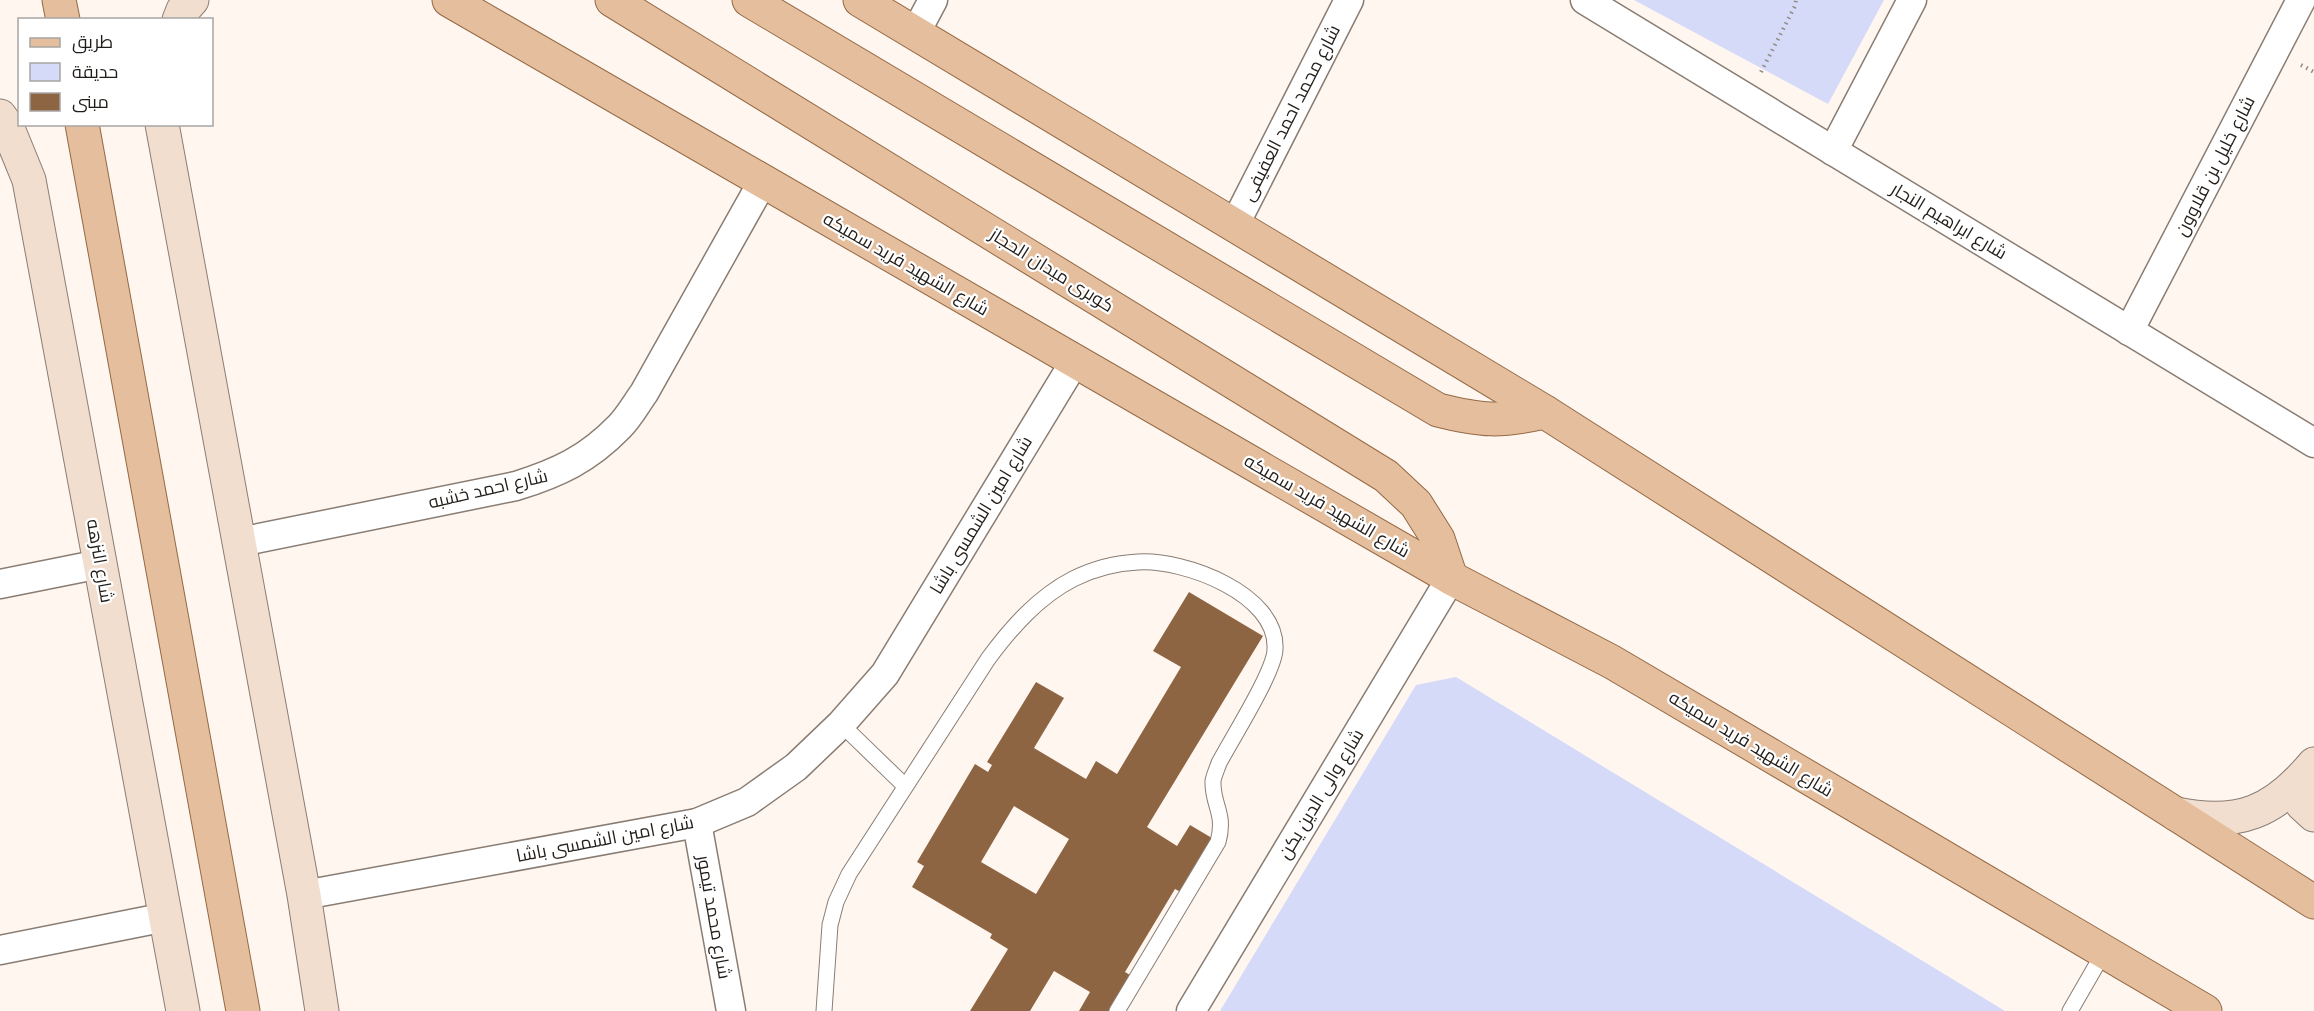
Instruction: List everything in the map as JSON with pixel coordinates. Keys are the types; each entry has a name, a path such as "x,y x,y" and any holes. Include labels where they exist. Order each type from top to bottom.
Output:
{"main road":[{"path":"59,0 63,18"},
{"path":"180,18 183,10 192,0"},
{"name":"شارع الشهيد فريد سميكه","path":"449,0 1451,578 1612,662 2104,952 2191,1007"},
{"name":"كوبرى ميدان الحجاز","path":"612,0 1386,476 1416,504 1438,539 1451,578"},
{"path":"749,0 1438,410 1473,419 1509,420 1545,412"},
{"path":"874,4 915,34 1545,412 2314,902"},
{"name":"شارع النزهه","path":"9,116 29,180 183,1011"},
{"path":"82,126 243,1011"},
{"path":"162,126 304,896 322,1011"},
{"path":"2176,814 2202,819 2227,819 2244,815 2275,802 2305,775"},
{"path":"2305,775 2302,804 2314,814"}],"street":[{"path":"915,34 933,0"},
{"name":"شارع محمد احمد العفيفى","path":"1234,226 1348,0"},
{"name":"شارع ابراهيم النجار","path":"1585,0 2314,443"},
{"path":"1833,151 1912,0"},
{"name":"شارع خليل بن قلاوون","path":"2130,331 2301,0"},
{"name":"شارع احمد خشبه","path":"240,542 516,486 555,474 590,453 621,426 644,393 763,181"},
{"name":"شارع امين الشمسى باشا","path":"304,896 697,823 747,802 796,767 841,724 885,674 1075,361"},
{"path":"0,584 100,564"},
{"name":"شارع والى الدين يكن","path":"1191,1011 1451,578"},
{"name":"شارع محمد تيمور","path":"697,823 731,1011"},
{"path":"0,950 166,917"}],"lane":[{"path":"824,1011 826,950 836,902 849,874 1007,633 1034,606 1072,579 1105,566 1140,561 1170,565 1211,576 1240,594 1264,612 1273,630 1276,650 1269,670 1219,763 1213,779 1222,829 1218,842 1117,1011"},
{"path":"841,724 905,786"},
{"path":"2070,1011 2104,952"}],"path":[{"path":"1747,99 1796,6 1796,0"}],"green space":[{"path":"1634,0 1884,0 1828,104"},
{"path":"1456,677 2005,1011 1220,1011 1416,685"}],"building":[{"path":"1189,592 1263,636 1147,827 1177,846 1190,825 1222,844 1190,897 1175,889 1125,972 1142,982 1124,1011 1079,1011 1090,992 1054,971 1030,1011 970,1011 1008,949 990,938 992,934 912,887 924,866 917,862 975,764 988,772 992,765 987,762 1036,682 1064,698 1034,748 1086,779 1096,761 1117,774 1181,667 1153,651","holes":["1014,806 1069,839 1036,894 981,862"]}]}
